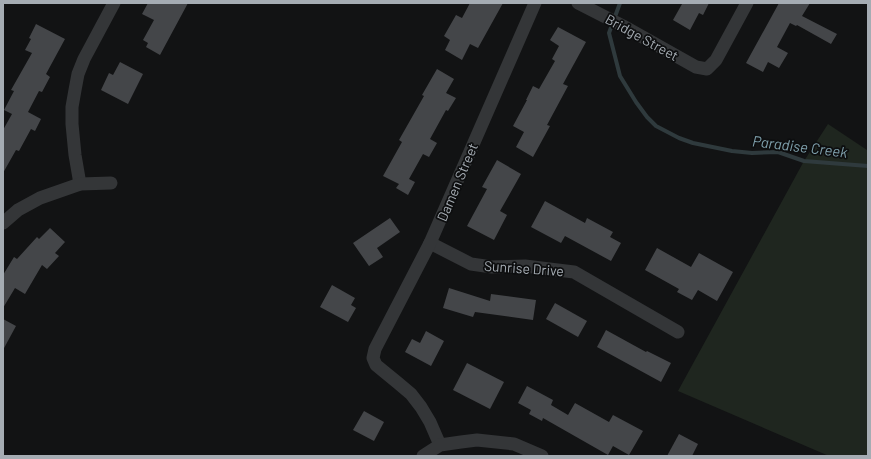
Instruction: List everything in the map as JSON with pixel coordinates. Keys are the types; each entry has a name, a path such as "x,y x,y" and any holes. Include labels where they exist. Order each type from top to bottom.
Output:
{"street":[{"path":"80,184 72,124 72,107 78,74 84,59 114,3"},
{"name":"Damen Street","path":"440,445 430,422 411,394 376,365 373,358 375,349 430,243 535,3"},
{"name":"Bridge Street","path":"578,3 623,26 696,67 707,69 716,60 747,3"},
{"path":"3,223 18,210 40,198 80,184 111,183"},
{"name":"Sunrise Drive","path":"430,243 471,264 492,267 525,266 574,272 678,332"},
{"path":"423,456 440,445 477,440 514,444 542,456"}],"shaded area":[{"path":"828,124 867,150 868,149 868,456 829,456 678,391 804,161"}],"building":[{"path":"148,3 188,3 160,55 146,47 148,43 143,40 154,20 142,14"},
{"path":"470,3 503,3 478,48 470,44 462,60 445,50 450,40 444,36 456,15 462,18"},
{"path":"681,3 709,3 703,15 699,13 690,30 673,20 682,4"},
{"path":"779,3 810,3 802,16 837,34 831,44 797,25 796,26 790,23 777,47 788,53 779,68 768,62 763,72 746,63"},
{"path":"36,24 65,39 46,74 50,77 42,92 39,91 28,112 41,119 35,131 31,129 19,151 16,150 3,173 3,130 12,114 4,110 14,91 11,90 32,53 25,50 31,39 29,38"},
{"path":"558,27 586,42 563,84 568,86 547,125 550,126 533,157 516,147 524,132 513,126 533,86 539,89 555,61 552,59 559,46 550,40"},
{"path":"120,62 143,74 128,104 101,90 109,73 113,75"},
{"path":"437,69 454,79 446,93 456,98 448,111 446,110 430,139 437,143 429,157 423,154 409,179 415,182 408,195 396,188 399,184 383,176 402,142 399,140 424,96 422,95"},
{"path":"497,160 521,174 500,211 507,215 494,240 467,226 487,189 482,187"},
{"path":"545,201 585,223 587,218 613,232 610,237 621,243 611,261 565,236 561,243 531,227"},
{"path":"390,218 400,232 377,248 383,257 369,266 353,243"},
{"path":"50,228 65,242 55,253 59,256 47,269 42,265 25,294 15,288 3,308 3,275 14,257 17,259 37,237 39,239"},
{"path":"657,248 691,267 699,253 733,272 717,301 698,290 692,300 677,292 679,289 645,270"},
{"path":"332,285 355,298 351,305 356,308 348,322 320,307"},
{"path":"449,288 490,301 491,294 536,300 533,320 475,312 473,317 443,308"},
{"path":"555,303 587,321 578,337 546,319"},
{"path":"3,319 16,326 3,350"},
{"path":"606,330 646,352 647,351 671,363 661,382 597,347"},
{"path":"426,331 444,341 431,366 405,352 412,339 420,343"},
{"path":"467,363 504,382 490,409 453,390"},
{"path":"527,386 553,400 551,405 568,415 575,403 609,422 613,415 643,431 629,455 613,446 608,455 543,418 542,421 529,414 531,410 518,403"},
{"path":"364,411 384,422 374,441 353,430"},
{"path":"679,434 698,444 692,456 667,456"}],"waterway":[{"name":"Paradise Creek","path":"620,3 609,33 620,76 636,102 656,126 679,138 693,143 732,151 752,153 778,152 804,161 868,166"}]}
